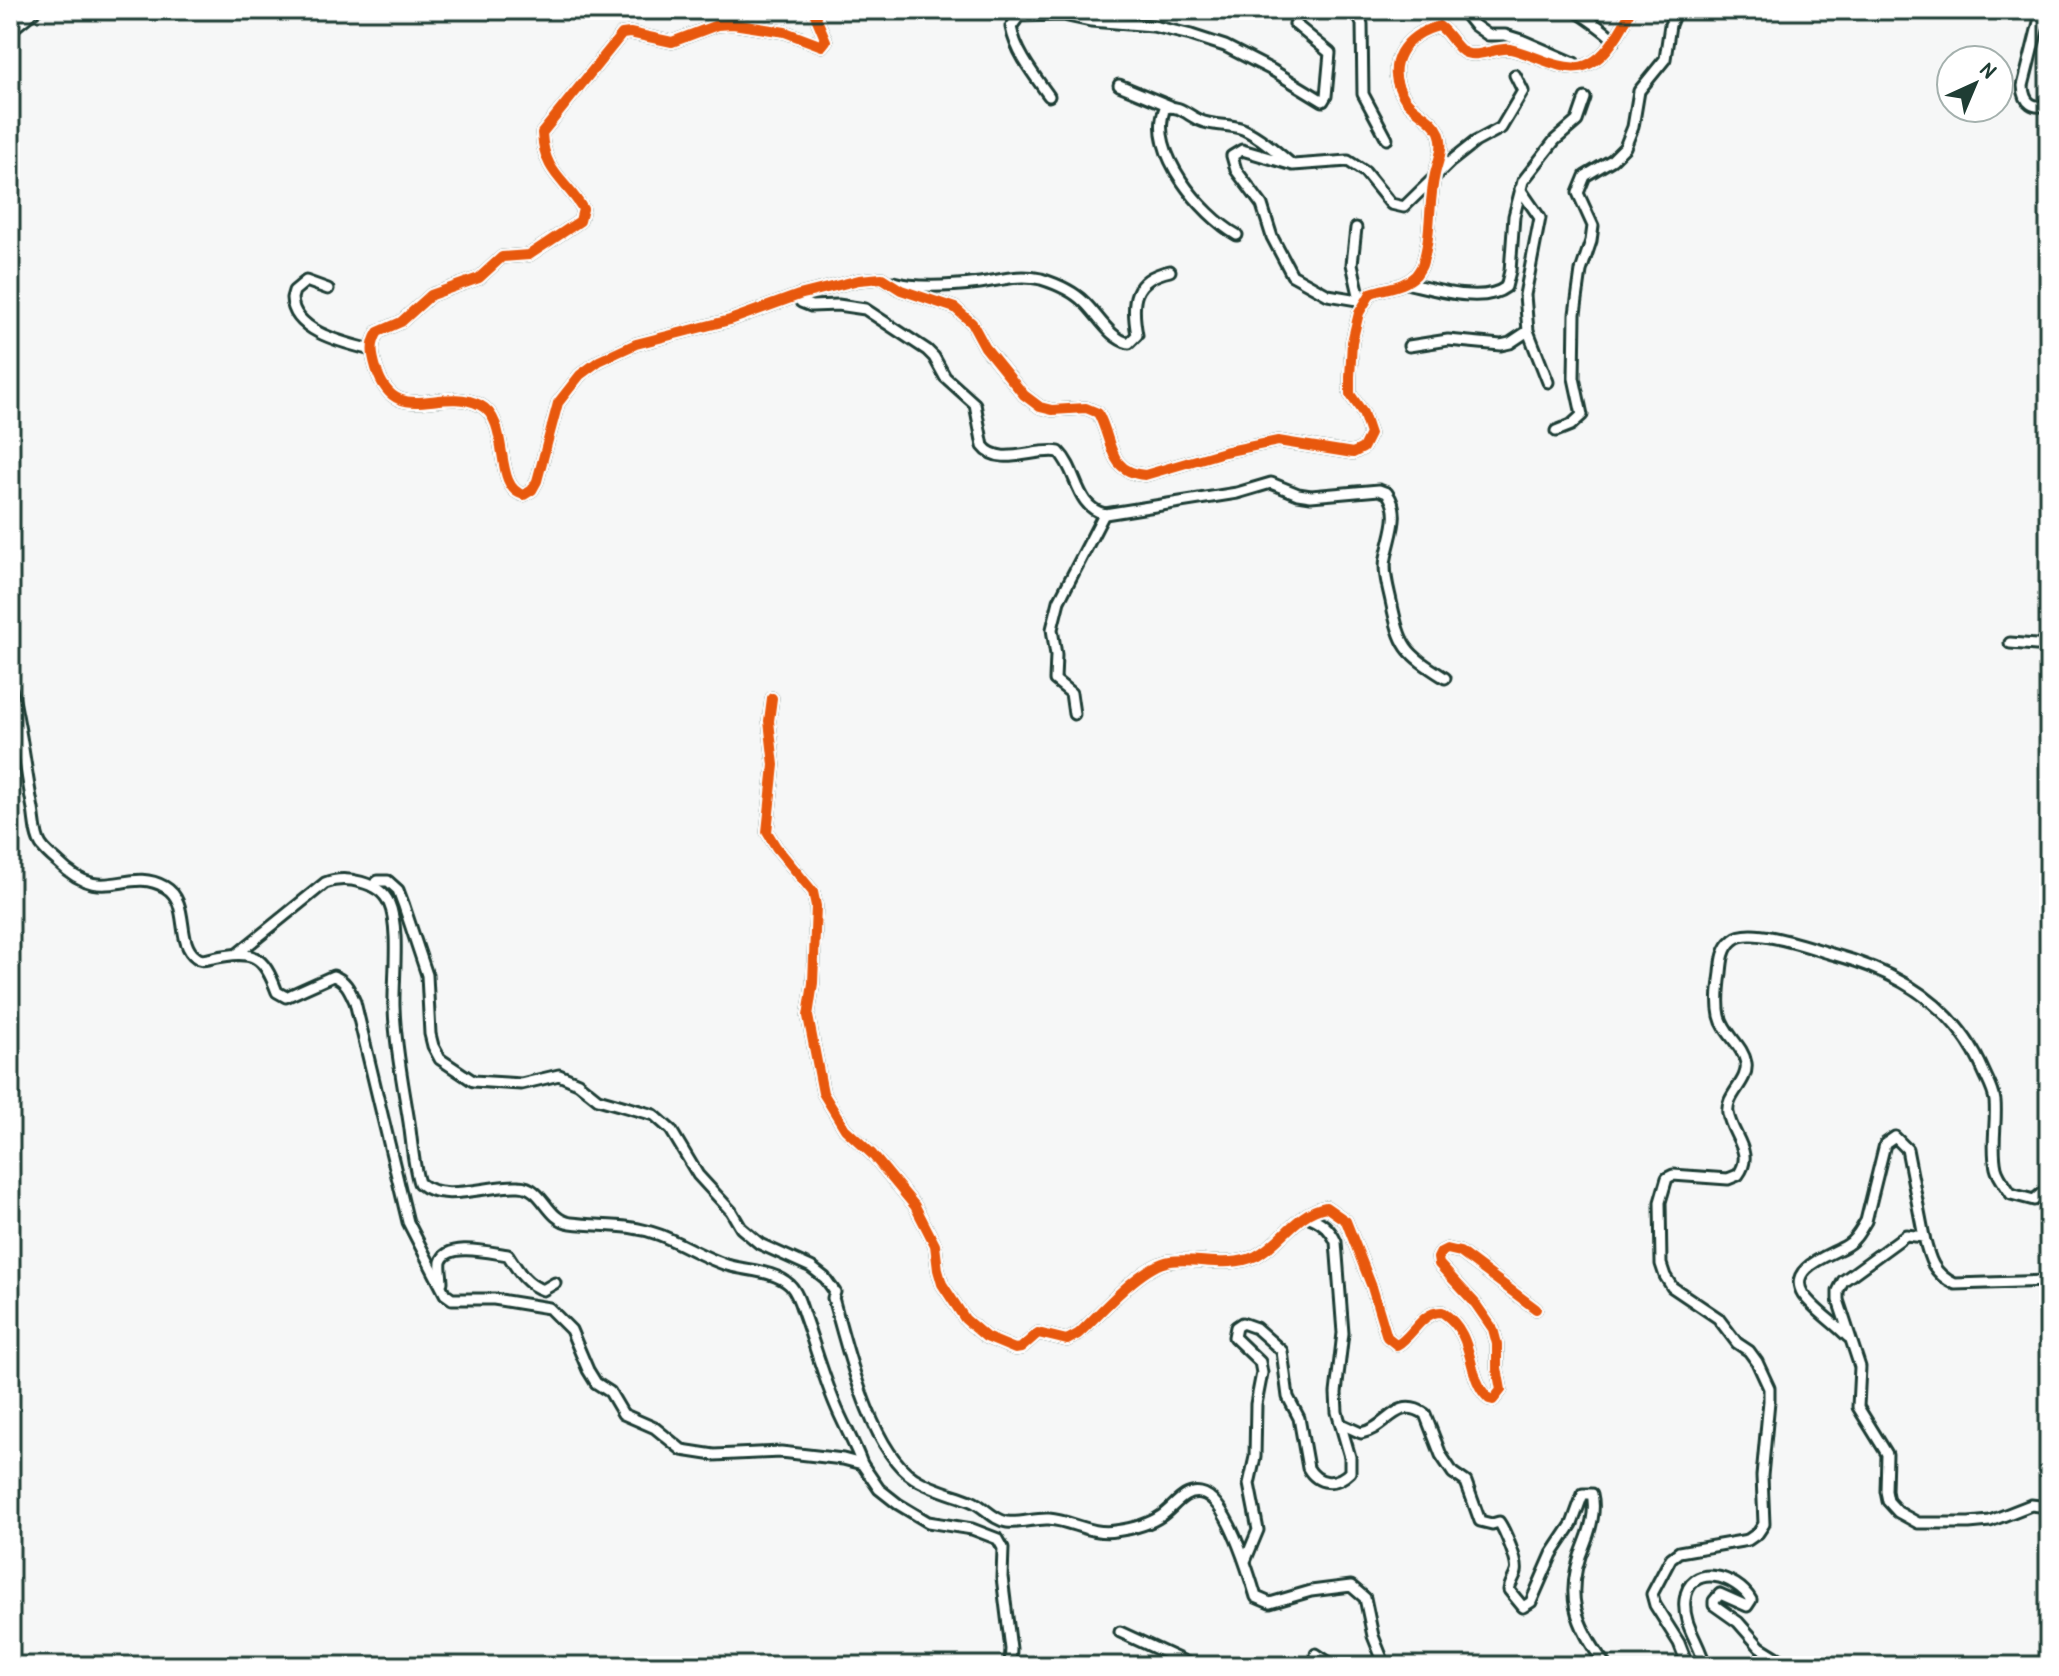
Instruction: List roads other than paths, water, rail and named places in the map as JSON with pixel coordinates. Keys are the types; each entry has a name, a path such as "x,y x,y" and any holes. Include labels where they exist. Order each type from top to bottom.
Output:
{"street":[{"path":"10,31 36,10"},
{"path":"813,10 826,41 822,46 785,32 733,24 717,25 672,42 630,33 618,37 542,133 542,143 554,175 583,209 580,221 529,255 502,257 479,278 431,295 401,322 378,332 372,350 383,387 400,401 408,403 442,398 464,399 490,411 509,482 515,492 524,495 532,490 537,481 558,403 574,382 599,361 636,344 730,320 846,281 882,278 905,285 981,283 1018,275 1068,289 1083,300 1119,339 1129,343 1137,335 1133,306 1139,290 1153,275 1170,271"},
{"path":"1049,96 1030,69 1013,36 1011,27 1019,16 1063,15 1091,21 1153,26 1191,35 1225,46 1323,101 1330,53 1295,24 1301,10"},
{"path":"1352,10 1362,24 1363,94 1387,139"},
{"path":"1462,10 1474,25 1488,35 1505,35 1584,68"},
{"path":"1575,10 1591,24 1611,34 1614,41"},
{"path":"1515,75 1523,91 1501,128 1475,142 1435,175 1409,203 1397,207 1380,194 1365,172 1348,161 1293,165 1242,150 1232,156 1236,170 1262,205 1272,237 1292,275 1328,295 1362,300 1371,293 1406,283 1422,265 1435,175 1442,144 1441,134 1404,98 1396,72 1400,52 1421,31 1439,26 1468,54 1510,49 1584,68 1598,60 1614,41 1630,10"},
{"path":"1556,431 1571,425 1582,415 1574,378 1575,314 1581,271 1593,226 1578,198 1579,186 1585,176 1612,160 1625,147 1633,127 1639,91 1665,59 1670,25 1676,10"},
{"path":"2042,10 2026,74 2024,96 2032,106 2049,104"},
{"path":"1119,85 1202,122 1244,130 1293,165"},
{"path":"1406,283 1473,296 1496,294 1506,287 1520,189 1528,172 1543,153 1577,121 1585,98"},
{"path":"1170,106 1165,108 1160,127 1167,157 1214,219 1237,235"},
{"path":"1520,189 1537,210 1540,224 1525,295 1528,331 1548,382"},
{"path":"882,278 901,290 955,308 967,316 985,347 1032,403 1046,410 1086,408 1098,413 1116,461 1133,474 1145,475 1224,452 1278,441 1339,452 1353,453 1363,448 1370,434 1363,413 1350,394 1352,342 1362,300 1352,264 1356,228"},
{"path":"328,289 306,281 299,284 292,298 297,314 316,330 344,343 372,350"},
{"path":"799,295 801,302 811,306 838,305 865,309 912,339 934,357 945,377 975,404 983,446 987,451 1002,456 1059,452 1084,501 1096,512 1104,514 1237,493 1271,483 1311,496 1383,490 1395,507 1385,562 1398,636 1421,663 1445,678"},
{"path":"1409,346 1448,340 1501,345 1528,331"},
{"path":"1074,714 1071,693 1055,680 1056,655 1052,629 1062,595 1104,514"},
{"path":"2010,643 2049,646"},
{"path":"10,684 39,843 71,875 82,882 107,885 146,882 165,887 179,906 193,956 202,961 237,954 263,961 277,992 286,997 333,976 341,979 348,988 355,1002 408,1222 445,1294 452,1299 494,1299 549,1308 571,1330 596,1383 610,1392 623,1414 655,1428 682,1450 714,1455 754,1452 808,1454 862,1464"},
{"path":"772,698 769,721 774,765 767,832 813,892 816,906 813,983 808,1016 823,1093 845,1129 872,1154 915,1206 932,1236 938,1270 947,1295 975,1329 999,1344 1015,1349 1021,1348 1038,1333 1067,1340 1078,1334 1155,1266 1168,1261 1217,1263 1249,1259 1306,1216 1326,1207 1346,1221 1391,1343 1397,1345 1403,1342 1434,1311 1442,1312 1449,1316 1468,1344 1478,1382 1489,1399 1493,1400 1501,1390 1496,1337 1475,1303 1439,1264 1441,1252 1447,1249 1460,1252 1536,1309"},
{"path":"237,954 325,883 336,878 372,886 383,894 390,905 394,943 394,1009 419,1183 426,1189 443,1192 473,1192 492,1186 528,1187 536,1191 557,1218 568,1222 619,1224 660,1235 725,1265 772,1275 791,1286 823,1374 862,1464 879,1489 928,1522 972,1529 993,1536 1001,1543 1010,1666"},
{"path":"372,886 378,881 388,881 398,890 427,975 430,1034 440,1059 473,1081 521,1084 559,1075 578,1083 598,1099 654,1115 671,1130 698,1175 731,1211 741,1228 760,1244 811,1267 825,1278 835,1292 833,1298 846,1351 880,1438 897,1461 916,1479 977,1503 1000,1520 1010,1523 1049,1519 1100,1532 1142,1525 1161,1516 1185,1495 1202,1493 1217,1504 1246,1559 1256,1597 1263,1603 1270,1603 1288,1596 1336,1587 1351,1586 1359,1590 1365,1598 1373,1636 1385,1666"},
{"path":"1688,1666 1679,1643 1655,1605 1652,1594 1656,1584 1671,1558 1679,1552 1748,1540 1764,1524 1765,1510 1762,1489 1769,1388 1749,1351 1737,1343 1710,1311 1672,1287 1661,1264 1660,1202 1667,1178 1673,1175 1728,1179 1738,1175 1745,1161 1728,1114 1728,1105 1746,1071 1746,1062 1725,1030 1720,1016 1722,962 1731,941 1753,934 1780,939 1868,965 1919,990 1957,1028 1979,1060 1995,1098 1996,1169 2011,1194 2034,1200 2047,1189 2049,1174"},
{"path":"1853,1342 1803,1294 1801,1275 1813,1263 1850,1244 1861,1231 1885,1144 1895,1137 1907,1149 1930,1263 1947,1281 1955,1284 2049,1281"},
{"path":"1246,1559 1258,1530 1249,1484 1255,1457 1256,1404 1262,1373 1260,1362 1234,1337 1236,1327 1242,1323 1256,1328 1282,1351 1288,1397 1299,1418 1308,1468 1322,1482 1343,1479 1350,1472 1350,1457 1336,1393 1343,1321 1336,1242 1332,1232 1321,1222 1306,1216"},
{"path":"1924,1237 1901,1236 1840,1286 1838,1300 1860,1367 1858,1407 1887,1454 1888,1501 1898,1512 1918,1523 1990,1521 2031,1505 2049,1507"},
{"path":"442,1285 441,1261 451,1251 458,1250 508,1255 533,1287 543,1290 555,1283"},
{"path":"1341,1424 1361,1433 1375,1428 1403,1409 1410,1407 1425,1414 1441,1455 1453,1473 1466,1482 1480,1521 1499,1522 1504,1530 1517,1571 1509,1590 1523,1607 1531,1602 1552,1554 1572,1524 1583,1494 1592,1494 1593,1517 1573,1586 1573,1605 1580,1627 1606,1666"},
{"path":"1705,1666 1686,1620 1684,1599 1696,1581 1707,1576 1719,1576 1731,1579 1745,1590 1751,1600 1747,1606 1720,1594 1714,1605 1738,1622 1754,1642 1770,1654 1803,1666"},
{"path":"1120,1632 1194,1666"},
{"path":"1316,1654 1334,1666"}]}
